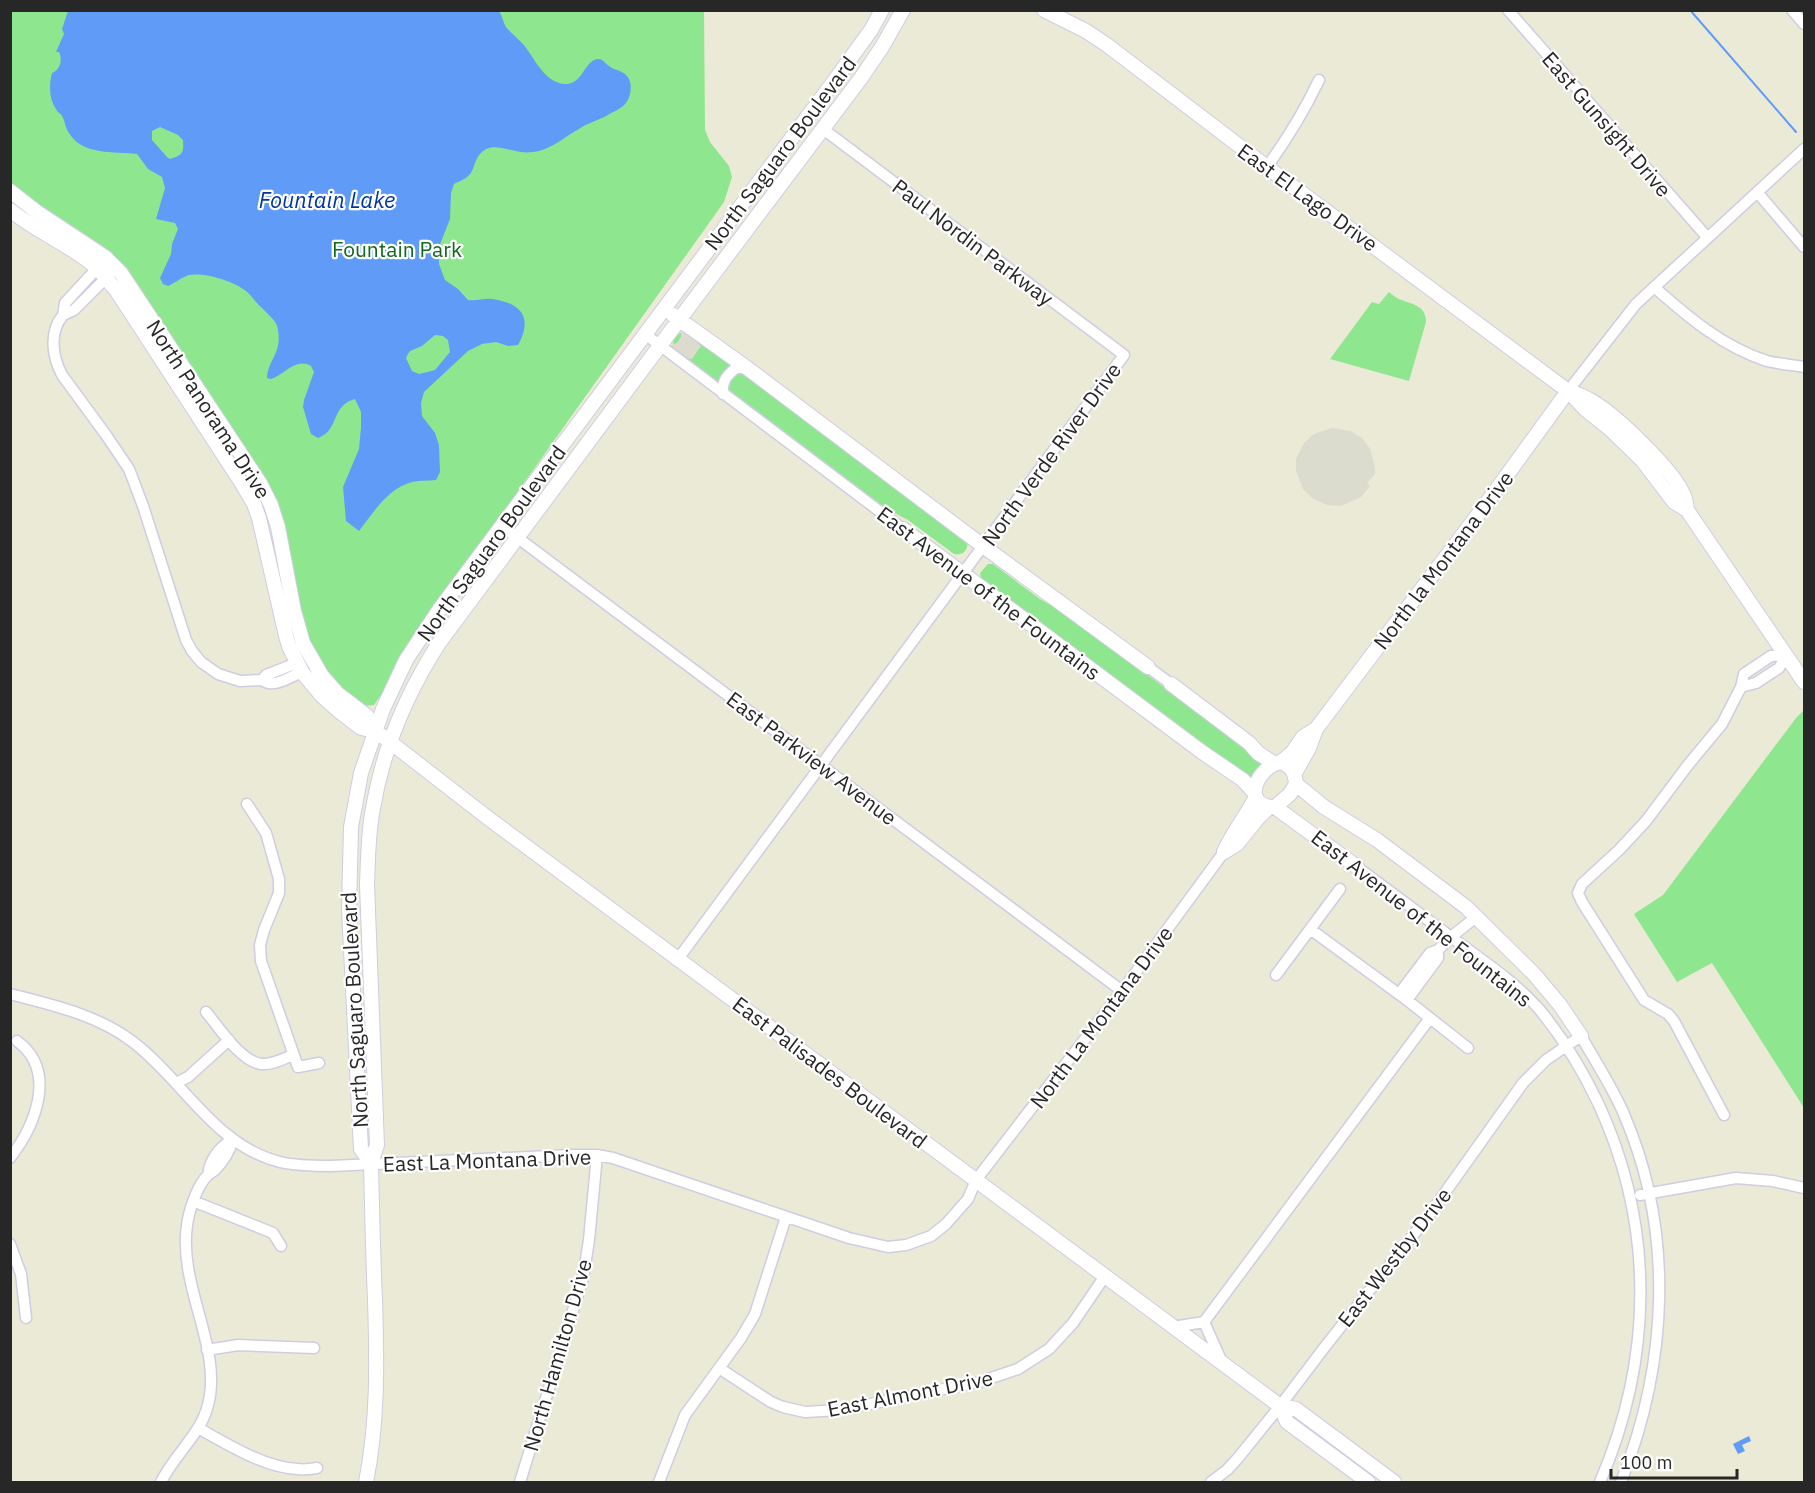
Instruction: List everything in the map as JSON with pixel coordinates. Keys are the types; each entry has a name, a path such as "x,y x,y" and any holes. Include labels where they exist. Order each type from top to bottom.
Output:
{"street":[{"name":"North Saguaro Boulevard","path":"366,1482 375,1420 377,1364 371,1163 377,1145 367,885 368,853 382,736 394,682 439,610 832,84 871,30 882,10"},
{"name":"North Saguaro Boulevard","path":"371,1163 361,1149 348,872 354,808 361,773 382,736 407,700 439,643 878,54 903,10"},
{"name":"East El Lago Drive","path":"1044,10 1086,31 1107,45 1568,391 1642,460 1674,502 1687,510 1804,682"},
{"name":"East Gunsight Drive","path":"1508,10 1707,237"},
{"path":"1792,10 1804,24"},
{"path":"1267,167 1306,109 1319,80"},
{"path":"823,129 815,121 825,105 832,84"},
{"name":"Paul Nordin Parkway","path":"823,129 1124,355"},
{"path":"1568,391 1636,304 1804,149"},
{"name":"North Panorama Drive","path":"10,191 107,269 159,328 260,483 271,505 278,527 294,610 308,654 322,676 337,693 367,716 382,736"},
{"path":"1757,192 1804,247"},
{"name":"North Panorama Drive","path":"10,210 32,226 107,269 116,290 254,504 263,532 286,636 299,667 322,696 340,712 361,728 382,736"},
{"path":"63,315 65,303 84,283 107,269"},
{"path":"107,269 92,291 74,310 63,315 57,322 54,354 62,375 129,470 143,506 186,640 201,662 218,674 240,681 262,680 266,675 299,667"},
{"path":"84,283 92,291"},
{"path":"1654,287 1692,321 1730,345 1768,361 1804,367"},
{"name":"East Avenue of the Fountains","path":"664,308 1171,684 1249,743 1258,753 1278,763"},
{"name":"East Avenue of the Fountains","path":"645,334 963,574 1243,780 1255,794"},
{"name":"North Verde River Drive","path":"678,959 1124,355"},
{"path":"723,394 724,381 729,374 736,368 747,368"},
{"name":"North la Montana Drive","path":"1316,729 1568,391"},
{"name":"East Parkview Avenue","path":"502,526 1122,991"},
{"path":"1724,1115 1674,1021 1668,1014 1644,1000 1578,893 1579,889 1646,821 1722,724 1741,687 1756,683 1779,668 1787,655"},
{"path":"1316,729 1290,794 1272,807 1261,805 1255,794 1260,776 1266,769 1292,753 1303,737 1316,729"},
{"name":"East Palisades Boulevard","path":"382,736 488,818 1280,1406 1296,1409 1394,1482"},
{"path":"1278,763 1289,765 1295,779"},
{"name":"East Avenue of the Fountains","path":"1295,779 1324,807 1386,846 1456,899 1534,974 1560,1005 1581,1036 1623,1113 1641,1162 1644,1194 1655,1230 1658,1263 1658,1335 1644,1411 1621,1482"},
{"name":"North La Montana Drive","path":"976,1180 1122,991 1224,852 1232,835 1249,811 1255,794"},
{"path":"247,804 266,833 279,879 279,893 260,945 261,961 298,1067 319,1063"},
{"name":"East Avenue of the Fountains","path":"1272,807 1357,867 1525,995 1539,1009 1588,1082 1612,1133 1629,1188 1636,1225 1641,1296 1639,1333 1632,1383 1623,1421 1600,1482"},
{"name":"North La Montana Drive","path":"1224,852 1237,844 1272,807"},
{"path":"1276,975 1340,889"},
{"path":"1403,997 1422,971 1431,953 1438,950 1476,917"},
{"path":"1310,929 1468,1048"},
{"name":"East La Montana Drive","path":"10,994 54,1005 107,1025 134,1042 233,1139 251,1150 286,1163 331,1166 597,1155 655,1171 873,1245 888,1247 906,1245 931,1236 946,1224 968,1198 976,1180"},
{"path":"206,1012 250,1060 260,1064 270,1064 293,1055"},
{"path":"1173,1327 1204,1322 1430,1018"},
{"name":"East Westby Drive","path":"1211,1482 1238,1458 1280,1406 1429,1215 1517,1090 1533,1071 1565,1045 1581,1036"},
{"path":"176,1083 188,1077 227,1037"},
{"path":"10,1158 23,1142 31,1125 37,1107 39,1088 37,1066 30,1053 13,1038"},
{"path":"161,1482 198,1428 208,1408 213,1386 207,1350 189,1279 185,1243 187,1222 193,1201 208,1175 209,1166 222,1146 233,1139"},
{"name":"North Hamilton Drive","path":"520,1482 583,1278 597,1155"},
{"path":"1644,1194 1736,1178 1773,1181 1804,1188"},
{"path":"193,1201 273,1233 281,1246"},
{"path":"659,1482 686,1416 741,1338 755,1314 786,1216"},
{"path":"10,1244 21,1274 26,1318"},
{"name":"East Almont Drive","path":"719,1368 771,1402 805,1412 840,1410 979,1382 1018,1369 1049,1349 1073,1323 1105,1276"},
{"path":"1204,1322 1222,1363"},
{"path":"1639,1333 1658,1335"},
{"path":"207,1350 238,1345 314,1348"},
{"name":"East Palisades Boulevard","path":"1280,1406 1287,1422 1368,1482"},
{"path":"198,1428 237,1450 270,1463 297,1469 317,1468"}],"green space":[{"name":"Fountain Park","path":"11,10 704,11 705,130 710,142 729,166 732,177 724,202 412,640 374,705 363,706 329,679 303,632 285,532 120,265 11,185"},
{"path":"1389,292 1398,299 1422,309 1425,317 1426,322 1409,381 1330,359 1372,302 1379,304"},
{"path":"685,331 732,365 718,384 673,350 675,338"},
{"path":"743,372 967,541 965,552 954,554 908,520 881,506 728,391 726,385 733,373"},
{"path":"988,564 993,564 1040,599 1066,614 1267,762 1251,785 981,580 980,573"},
{"path":"1804,710 1804,1108 1712,963 1677,982 1634,914 1663,895"}],"shaded area":[{"path":"685,331 701,346 692,359 672,348 681,337 681,332"},
{"path":"1332,428 1350,431 1362,438 1370,449 1375,468 1375,474 1367,483 1370,486 1361,497 1341,506 1327,505 1312,498 1303,489 1296,471 1296,459 1304,443 1314,434"}],"water":[{"name":"Fountain Lake","path":"68,11 499,11 506,27 553,80 567,84 573,82 589,64 598,59 628,77 631,88 630,96 619,109 539,151 523,152 494,147 486,149 478,156 469,176 454,184 451,193 450,219 439,247 439,264 445,280 468,300 492,299 511,304 522,313 524,327 518,345 508,346 496,342 482,344 468,351 424,392 421,403 422,416 435,433 439,445 440,472 436,480 412,482 395,490 382,502 359,531 346,521 343,487 359,449 361,427 361,412 355,399 342,407 330,430 325,434 318,438 311,434 303,407 314,372 311,366 300,364 276,377 267,378 277,351 279,338 277,326 248,293 227,281 195,274 168,286 163,284 160,278 171,254 178,229 175,223 156,219 165,188 162,177 148,169 137,154 91,149 82,146 69,133 52,101 50,92 52,73 57,70 61,61 59,52 56,52 64,34 62,29","holes":["160,127 178,135 183,140 180,155 170,159 152,140 152,131","435,335 443,336 448,340 450,352 435,370 419,374 412,371 406,358 408,354"]},
{"path":"1749,1436 1751,1441 1742,1445 1745,1451 1738,1454 1733,1444"}],"waterway":[{"path":"1690,10 1796,132"}]}
